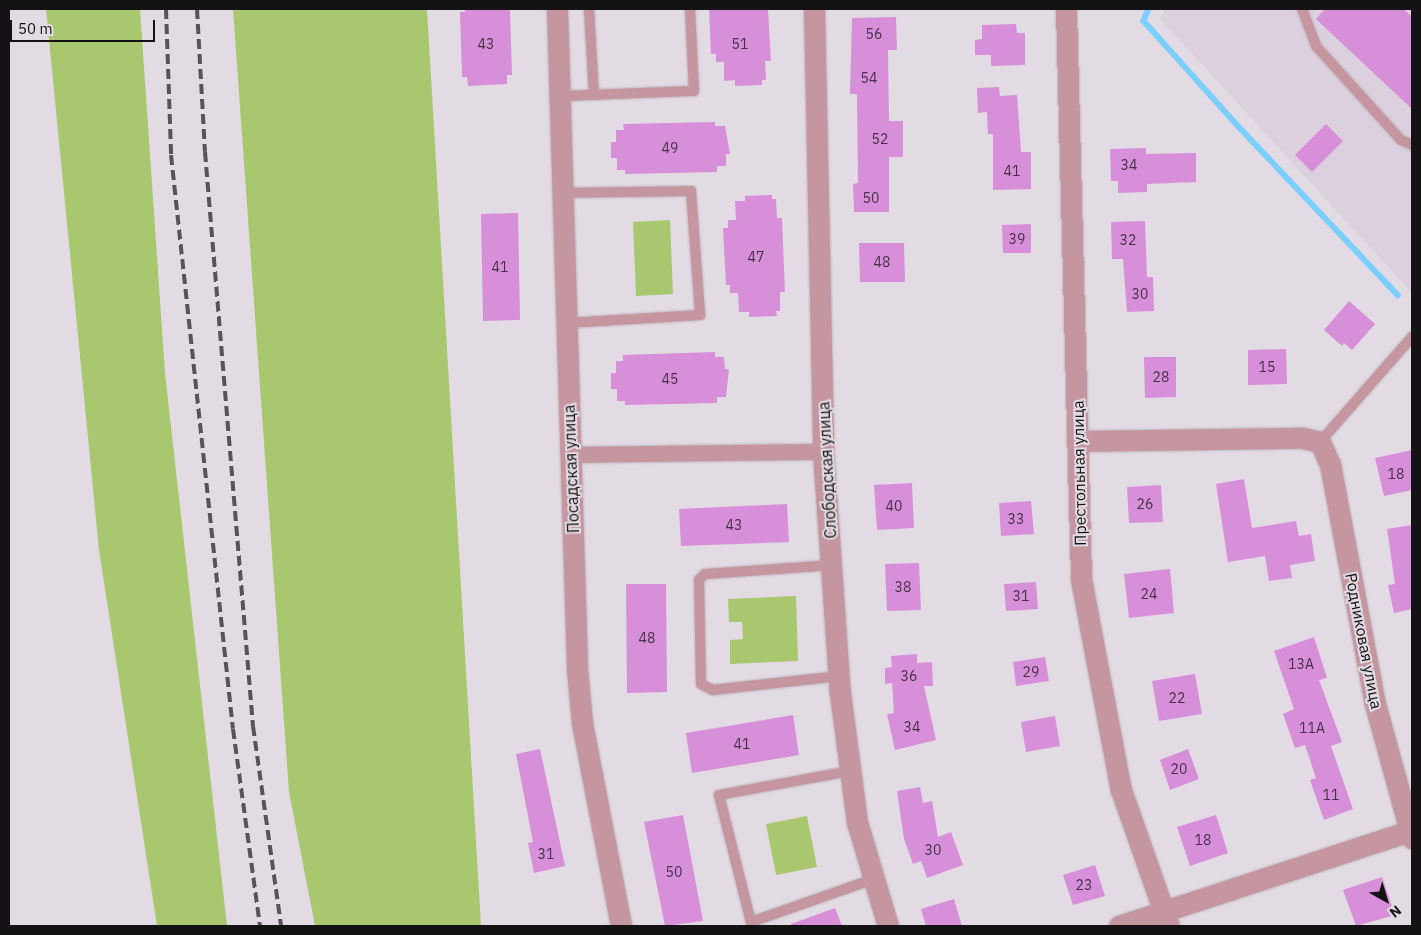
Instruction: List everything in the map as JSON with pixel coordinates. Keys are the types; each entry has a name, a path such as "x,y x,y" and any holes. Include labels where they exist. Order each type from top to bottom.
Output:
{"street":[{"name":"Посадская улица","path":"557,9 577,668 582,723 621,926"},
{"name":"Слободская улица","path":"814,9 823,452 833,565 839,676 857,822 888,926"},
{"name":"Престольная улица","path":"1066,9 1081,579 1121,790 1166,919"},
{"path":"1078,441 1304,438 1320,442"},
{"name":"Родниковая улица","path":"1320,442 1330,464 1375,704 1411,833"},
{"path":"570,455 823,452"},
{"path":"1119,926 1166,919 1411,833"}],"lane":[{"path":"589,9 594,95"},
{"path":"561,96 694,91 690,9"},
{"path":"1302,9 1316,46 1402,140 1412,145"},
{"path":"563,193 691,190 700,315 567,323"},
{"path":"1320,442 1412,337"},
{"path":"833,565 705,574 699,580 701,684 713,690 839,676"},
{"path":"850,771 719,795 751,922 874,879"}],"shaded area":[{"path":"1165,9 1412,9 1412,293 1160,19"}],"green space":[{"path":"46,9 140,9 165,373 227,926 157,926 99,550"},
{"path":"233,9 427,9 481,926 315,926 289,792"},
{"path":"670,220 673,294 636,296 633,222"},
{"path":"796,596 798,661 730,664 730,640 743,639 742,622 729,622 728,599"},
{"path":"807,816 817,867 776,875 766,824"}],"building":[{"path":"465,9 510,10 512,75 507,75 507,84 468,86 467,77 462,77 460,12 465,12"},
{"path":"709,9 768,9 771,61 765,61 766,80 762,80 762,85 735,86 735,80 724,81 724,62 716,62 716,54 711,54"},
{"path":"1325,9 1404,9 1412,17 1412,109 1316,19"},
{"path":"896,17 897,50 888,50 889,121 903,121 903,157 889,157 889,212 854,212 853,184 858,183 857,94 850,94 852,18"},
{"path":"1016,24 1017,33 1025,33 1025,65 991,66 991,55 975,55 975,40 982,39 982,25"},
{"path":"999,87 1000,96 1017,95 1021,152 1031,152 1031,189 993,190 993,134 988,134 987,112 978,113 977,88"},
{"path":"715,122 715,126 725,126 730,154 726,154 726,166 717,166 717,172 625,174 625,170 617,170 617,158 611,158 611,142 616,142 616,130 624,130 623,124"},
{"path":"1326,124 1343,141 1312,172 1295,155"},
{"path":"1146,148 1146,154 1196,153 1196,182 1147,184 1147,192 1118,193 1118,181 1111,181 1110,149"},
{"path":"772,195 772,199 776,199 777,218 782,218 785,292 780,292 780,311 776,311 777,316 749,317 749,312 739,312 738,293 730,293 730,285 726,285 723,228 728,228 728,220 736,220 735,201 745,201 745,196"},
{"path":"518,213 520,320 483,321 481,214"},
{"path":"1145,221 1147,277 1153,277 1154,311 1127,312 1123,259 1112,259 1111,222"},
{"path":"1031,224 1031,253 1003,253 1002,225"},
{"path":"859,243 904,243 905,282 860,282"},
{"path":"1349,301 1375,324 1352,350 1344,343 1342,346 1324,330"},
{"path":"1286,349 1287,384 1248,385 1248,350"},
{"path":"715,352 715,357 724,357 725,369 729,369 726,397 717,397 717,403 625,405 625,401 617,401 617,389 611,389 611,373 616,373 616,361 623,361 623,355"},
{"path":"1144,357 1176,357 1176,397 1145,398"},
{"path":"1412,450 1412,490 1384,496 1375,458"},
{"path":"1244,479 1252,528 1296,521 1299,536 1311,534 1315,561 1290,565 1292,578 1269,581 1265,556 1228,562 1216,484"},
{"path":"912,483 914,528 877,530 874,485"},
{"path":"1161,485 1163,522 1129,523 1127,487"},
{"path":"1031,501 1034,534 1001,536 999,503"},
{"path":"787,504 789,542 681,546 679,509"},
{"path":"1412,525 1412,609 1394,613 1388,585 1395,584 1387,529"},
{"path":"919,563 921,610 887,611 885,564"},
{"path":"1170,569 1174,613 1129,618 1124,574"},
{"path":"1036,582 1038,609 1006,611 1004,584"},
{"path":"626,584 666,584 667,692 627,693"},
{"path":"1314,637 1327,678 1319,680 1342,742 1331,746 1353,809 1324,820 1310,780 1316,778 1305,745 1295,748 1283,714 1294,709 1274,651"},
{"path":"917,654 917,663 932,662 933,686 924,686 936,740 895,750 887,714 894,713 892,683 885,684 885,668 892,667 891,656"},
{"path":"1045,657 1049,681 1016,686 1013,662"},
{"path":"1195,674 1202,714 1159,721 1152,681"},
{"path":"793,715 799,755 692,773 686,733"},
{"path":"1055,716 1060,746 1026,752 1021,722"},
{"path":"540,749 565,866 534,873 528,843 533,842 516,754"},
{"path":"1188,749 1199,779 1170,790 1160,760"},
{"path":"920,787 923,803 932,801 938,837 951,832 963,865 927,878 921,861 913,864 904,839 897,791"},
{"path":"683,815 703,921 665,926 644,822"},
{"path":"1216,815 1228,853 1190,866 1177,827"},
{"path":"1095,865 1105,896 1073,905 1063,875"},
{"path":"1382,877 1395,915 1356,926 1343,890"},
{"path":"954,899 962,926 926,926 921,909"},
{"path":"835,908 842,926 791,926 791,924"}],"waterway":[{"path":"1149,9 1144,21 1240,128 1398,295"}],"railway":[{"path":"166,9 171,155 233,729 260,926"},
{"path":"197,9 205,152 253,726 281,926"}]}
